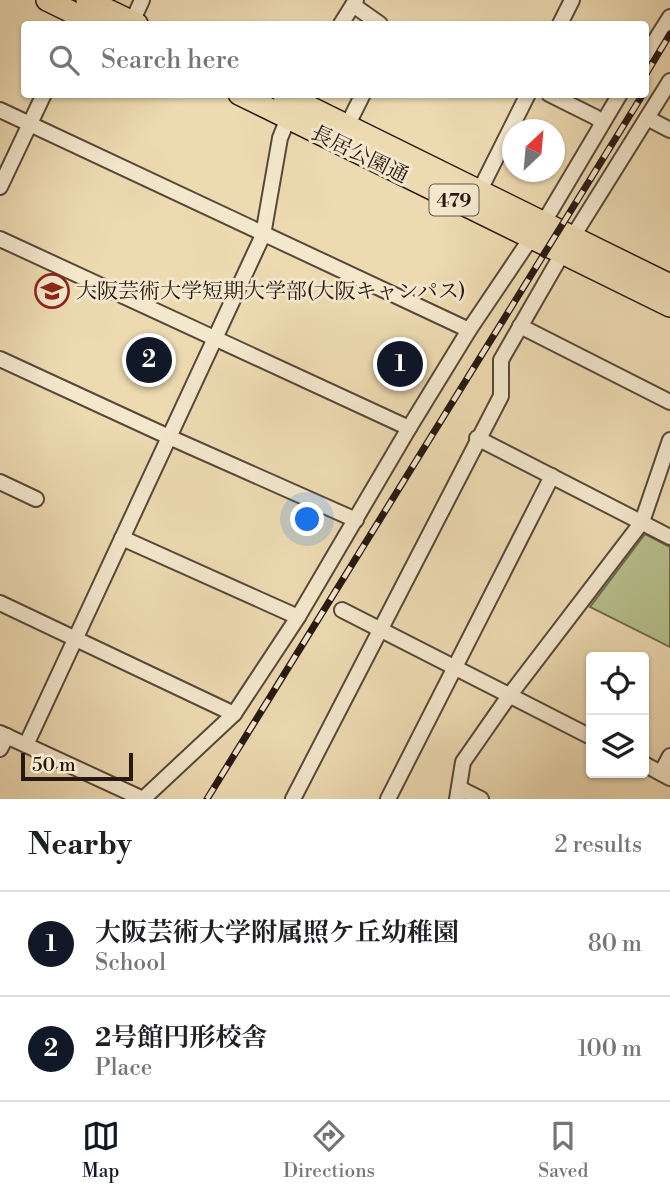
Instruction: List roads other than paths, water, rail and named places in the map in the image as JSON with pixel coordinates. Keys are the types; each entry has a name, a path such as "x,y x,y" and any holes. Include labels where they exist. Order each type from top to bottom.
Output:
{"highway":[{"path":"49,1 85,13 124,21"},
{"name":"長居公園通","path":"266,98 292,102 480,190 538,230"},
{"name":"長居公園通","path":"292,102 568,246 670,306"},
{"name":"長居公園通","path":"568,246 670,285"}],"street":[{"path":"135,21 142,0"},
{"path":"562,21 572,0"},
{"path":"343,21 354,3 376,21"},
{"path":"649,50 670,17"},
{"path":"293,799 500,396 501,360 670,81"},
{"path":"0,187 42,98"},
{"path":"347,126 361,98"},
{"path":"480,190 526,98"},
{"path":"557,98 602,122"},
{"path":"0,750 4,734 143,799 234,714 298,617 470,330 538,230 617,98"},
{"path":"26,745 263,235 280,138 292,102"},
{"path":"0,110 470,330"},
{"path":"647,118 670,130"},
{"path":"0,239 410,428"},
{"path":"520,326 670,402"},
{"path":"0,359 356,520"},
{"path":"477,438 670,537"},
{"path":"481,799 458,793 463,762 509,695 642,522 670,440"},
{"path":"388,799 552,476"},
{"path":"0,482 36,499"},
{"path":"122,538 298,617"},
{"path":"0,603 234,714"},
{"path":"342,610 586,734"},
{"path":"649,766 666,775 670,756"}],"railway":[{"path":"649,69 670,34"},
{"path":"207,799 641,98"}],"place":[{"name":"大阪芸術大学短期大学部(大阪キャンパス)","path":"52,291"},
{"name":"2号館円形校舎","path":"149,360"},
{"name":"大阪芸術大学附属照ケ丘幼稚園","path":"400,364"}]}
